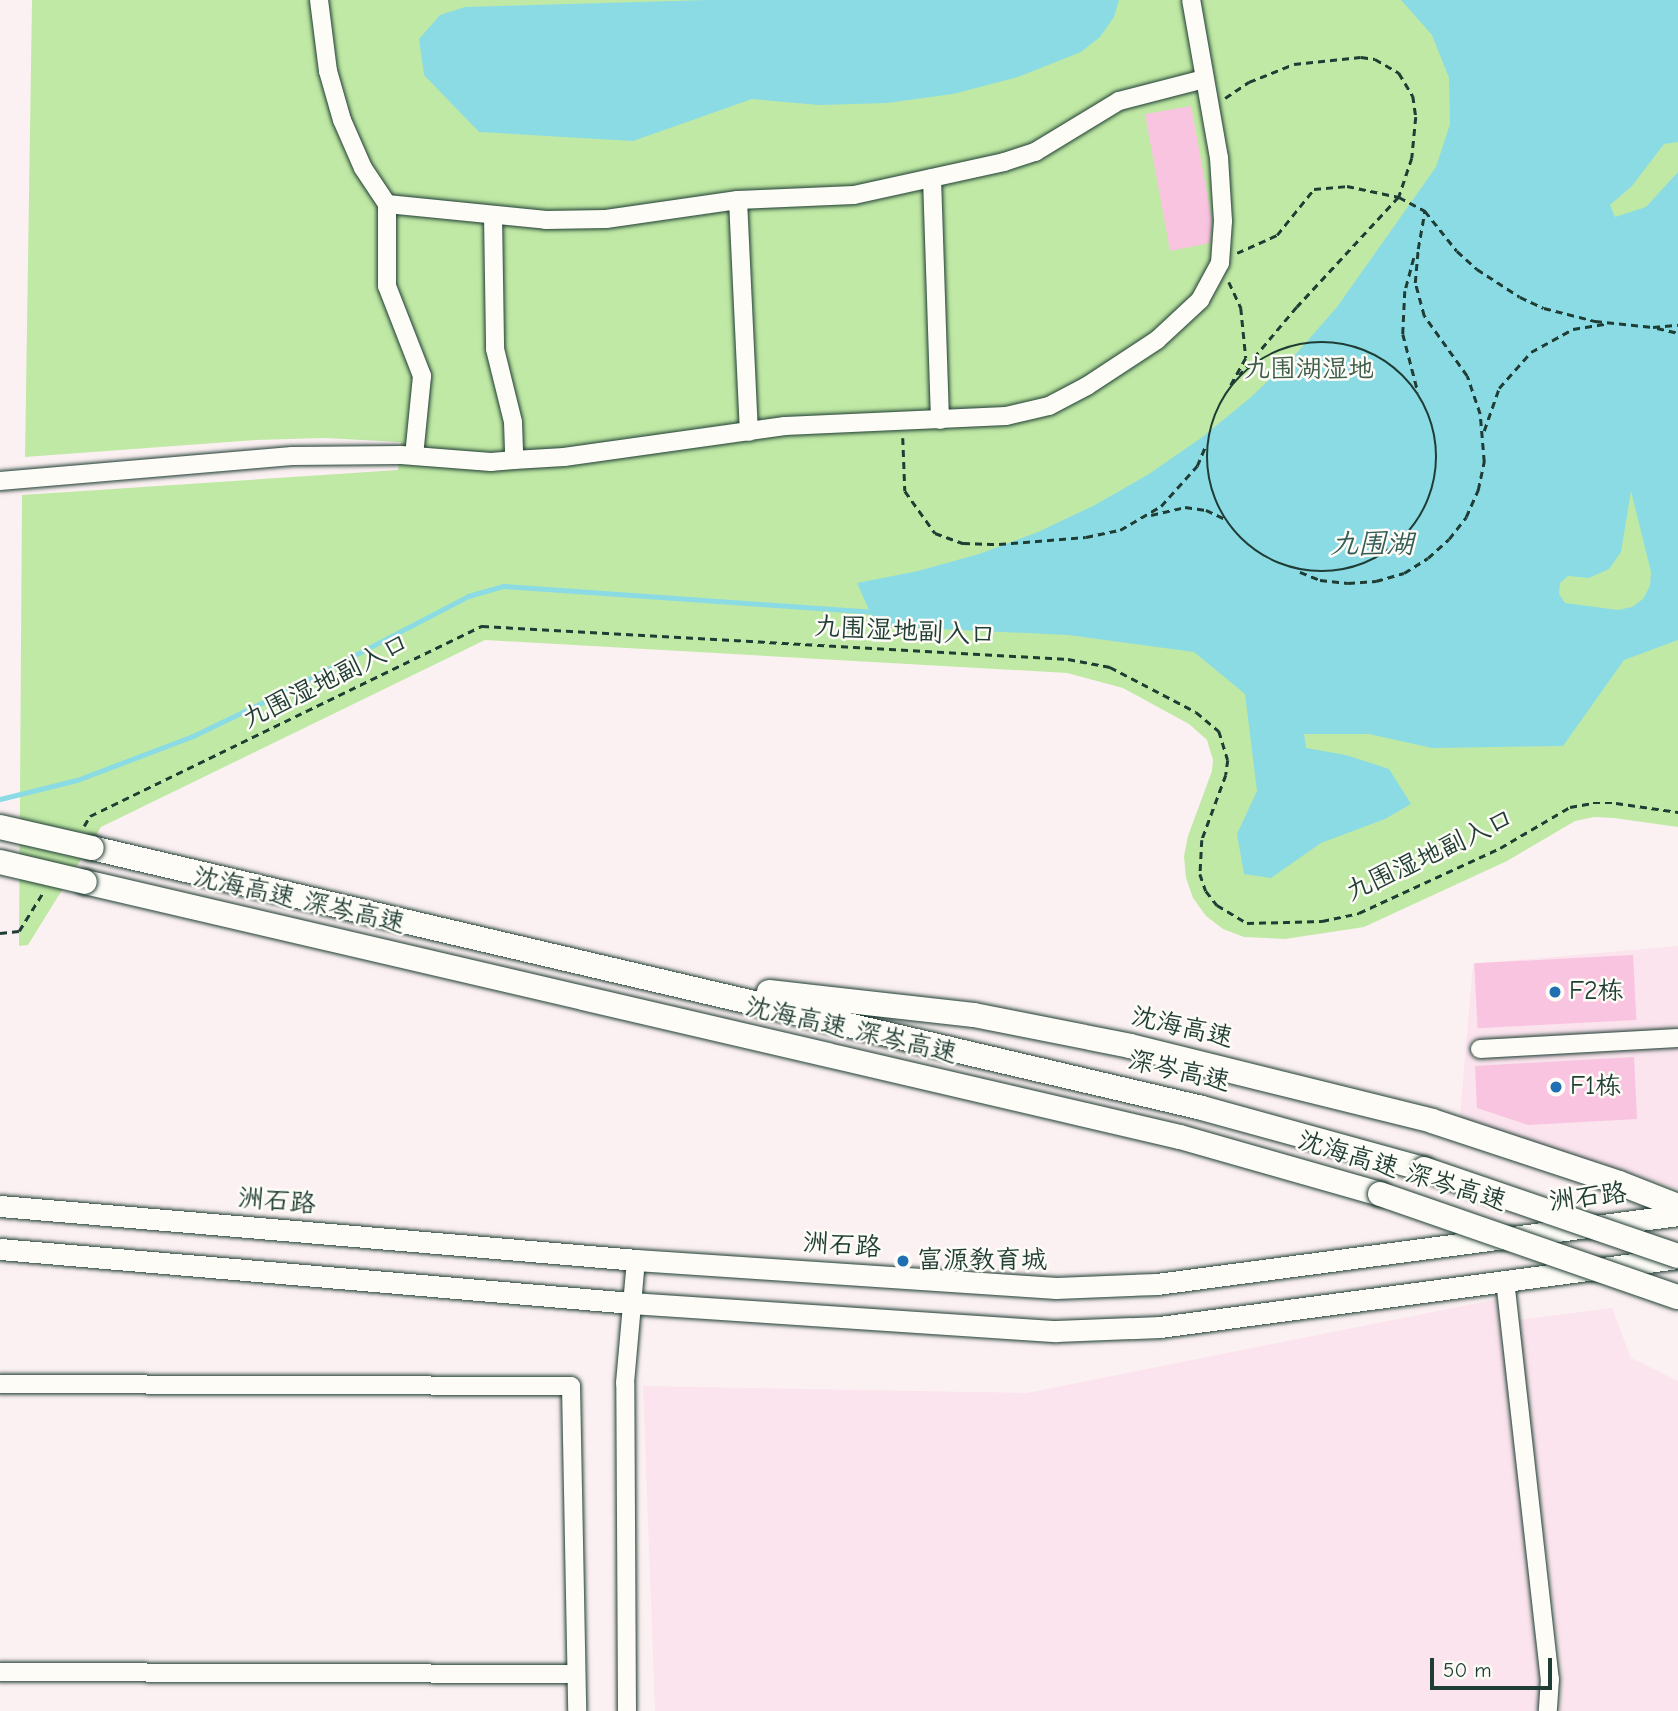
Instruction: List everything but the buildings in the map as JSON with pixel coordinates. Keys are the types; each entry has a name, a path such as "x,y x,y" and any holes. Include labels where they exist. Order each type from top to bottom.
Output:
{"highway":[{"name":"沈海高速 深岑高速","path":"0,827 88,838 657,980"},
{"name":"沈海高速 深岑高速","path":"0,862 1180,1137 1380,1194 1678,1297"},
{"name":"深岑高速","path":"657,980 1272,1125 1424,1169 1678,1257"},
{"name":"沈海高速","path":"657,980 974,1015 1130,1046 1432,1121 1619,1183 1678,1206"}],"main road":[{"name":"洲石路","path":"0,1206 636,1260 1056,1288 1157,1284 1678,1215"},
{"path":"0,1249 631,1303 1056,1331 1160,1326 1678,1257"}],"street":[{"path":"319,0 328,71 342,120 363,168 387,204 387,286 422,376 414,456"},
{"path":"0,481 292,456 414,456 491,462 785,426 1006,416 1049,406 1087,386 1157,340 1200,300 1220,263 1223,221 1219,158 1191,0"},
{"path":"387,204 546,220 606,219 738,200 853,195 1035,152 1119,101 1204,79"},
{"path":"932,178 940,420"},
{"path":"738,200 749,432"},
{"path":"493,215 495,349 513,422 514,460"},
{"path":"1480,1049 1678,1038"},
{"path":"627,1711 625,1383 636,1260"},
{"path":"1505,1280 1550,1678 1548,1711"},
{"path":"0,1384 571,1386 577,1711"},
{"path":"0,1672 576,1674"}],"path":[{"path":"1210,108 1249,82 1294,64 1361,57 1388,64 1408,84 1416,117 1412,158 1399,197 1258,352 1229,389"},
{"path":"1146,518 1182,486 1197,466 1208,442 1215,414 1246,358 1241,308 1220,263 1277,235 1314,189 1347,186 1399,197 1425,211 1467,260 1520,297 1569,316 1678,333"},
{"path":"1208,442 1207,469 1213,495 1225,519 1243,542 1266,559 1293,570 1320,580 1348,583 1376,581 1404,573 1428,558 1449,539 1466,517 1478,490 1484,462 1483,434 1480,414 1467,376 1433,330 1418,300 1415,283 1425,211"},
{"path":"1293,570 1323,573 1353,568 1381,556 1404,538 1422,513 1433,485 1436,455 1432,425 1406,356 1403,323 1405,291 1418,249"},
{"path":"1483,434 1499,388 1531,352 1573,329 1596,324 1620,324"},
{"path":"1653,327 1678,325"},
{"path":"1229,389 1248,368 1272,353 1299,344 1326,342 1354,347 1380,358 1402,375 1420,397"},
{"path":"902,422 905,491 935,533 963,543 999,544 1086,537 1121,530 1165,510 1185,507 1206,510 1225,519"},
{"name":"九围湿地副入口","path":"88,838 90,816 482,626 1068,659 1110,667 1196,712 1219,731 1228,760 1226,775 1202,839 1200,874 1206,891 1217,905 1247,923 1285,924 1359,913 1500,849 1570,807 1616,803 1678,813"},
{"path":"0,933 19,931 47,885"}],"shaded area":[{"path":"1678,946 1678,1189 1460,1117 1473,964"},
{"path":"1498,1299 1540,1680 1538,1711 655,1711 643,1386 1027,1393"},
{"path":"1612,1308 1631,1358 1678,1381 1678,1711 1560,1711 1562,1677 1518,1320"}],"green space":[{"name":"九围湖湿地","path":"32,0 1678,0 1678,827 1614,818 1594,817 1575,821 1507,861 1364,927 1285,939 1244,937 1223,929 1206,916 1193,898 1186,878 1184,856 1188,836 1212,771 1213,760 1207,740 1189,724 1123,688 1067,673 485,640 101,827 28,945 19,946 22,495 398,470 401,442 324,438 256,440 25,457"}],"water":[{"path":"707,0 1119,0 1114,17 1100,37 1081,52 1018,77 953,94 887,103 819,105 752,99 633,141 479,132 424,75 419,39 440,15 465,7"},
{"name":"九围湖","path":"1401,0 1678,0 1678,142 1664,144 1632,186 1610,205 1615,217 1646,207 1678,172 1678,640 1624,660 1563,746 1432,748 1369,734 1304,734 1306,748 1346,755 1389,769 1411,804 1385,819 1321,843 1271,878 1244,874 1237,834 1257,791 1245,694 1194,652 1068,635 876,626 857,583 918,571 979,554 1038,532 1095,505 1149,474 1201,438 1250,398 1295,355 1337,307 1436,167 1450,124 1449,78 1432,35","holes":["1631,491 1651,572 1650,586 1643,599 1632,607 1618,610 1565,603 1559,594 1560,583 1568,576 1589,578 1609,569 1621,552"]}],"waterway":[{"path":"0,799 77,780 193,736 468,596 504,586 875,612"}],"place":[{"name":"F2栋","path":"1555,992"},
{"name":"F1栋","path":"1556,1087"},
{"name":"富源教育城","path":"903,1261"}]}
